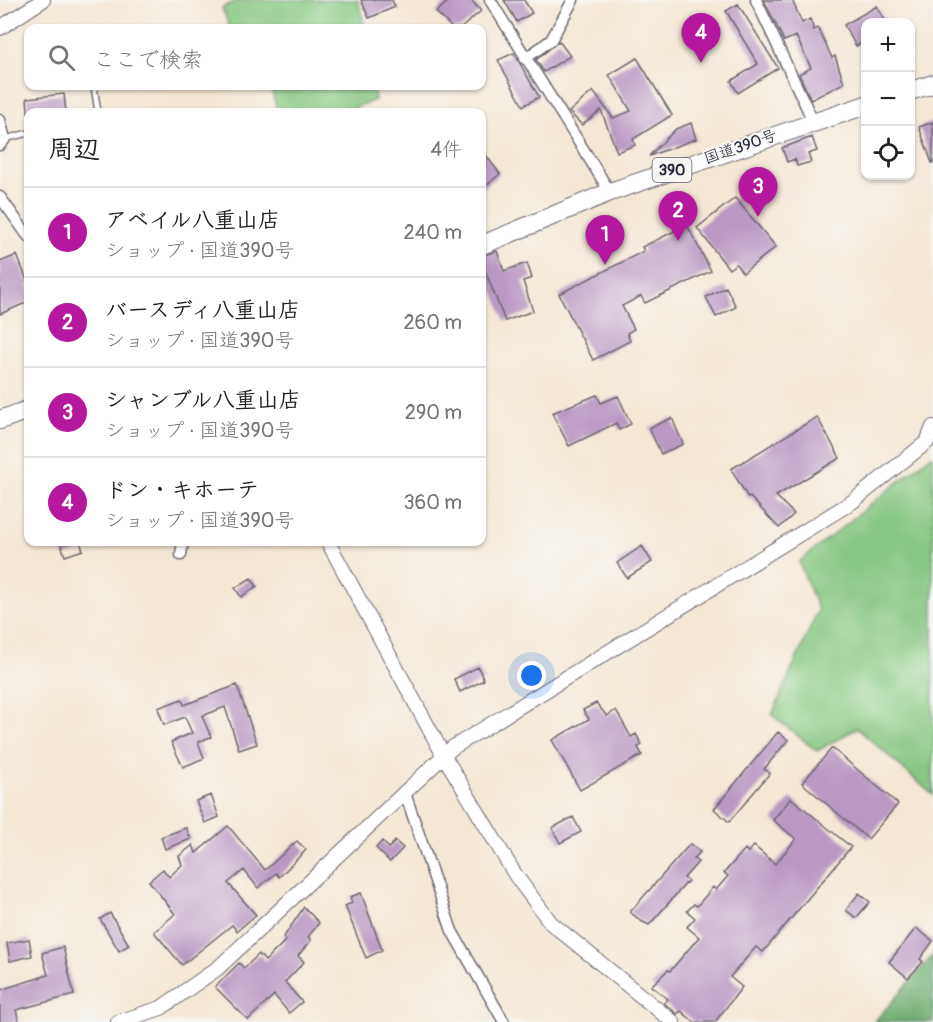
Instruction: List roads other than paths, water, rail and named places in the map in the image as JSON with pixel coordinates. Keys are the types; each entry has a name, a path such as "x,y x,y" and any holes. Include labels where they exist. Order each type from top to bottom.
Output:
{"highway":[{"path":"915,89 933,84"},
{"name":"国道390号","path":"486,243 610,192 861,107"},
{"path":"0,420 24,411"}],"street":[{"path":"0,28 43,0"},
{"path":"490,0 610,192"},
{"path":"525,59 551,40 573,0"},
{"path":"756,0 813,121"},
{"path":"0,120 2,142"},
{"path":"0,197 24,230"},
{"path":"118,1022 161,1008 218,968 452,748 852,502 930,445 933,427"},
{"path":"181,555 182,546"},
{"path":"330,546 444,756 516,876 551,923 673,1022"},
{"path":"405,793 452,931 504,1022"}],"lane":[{"path":"95,90 97,108"},
{"path":"2,142 24,134"}],"place":[{"name":"ドン・キホーテ","path":"701,63"},
{"name":"シャンブル八重山店","path":"758,217"},
{"name":"バースディ八重山店","path":"678,241"},
{"name":"アベイル八重山店","path":"605,265"}]}
